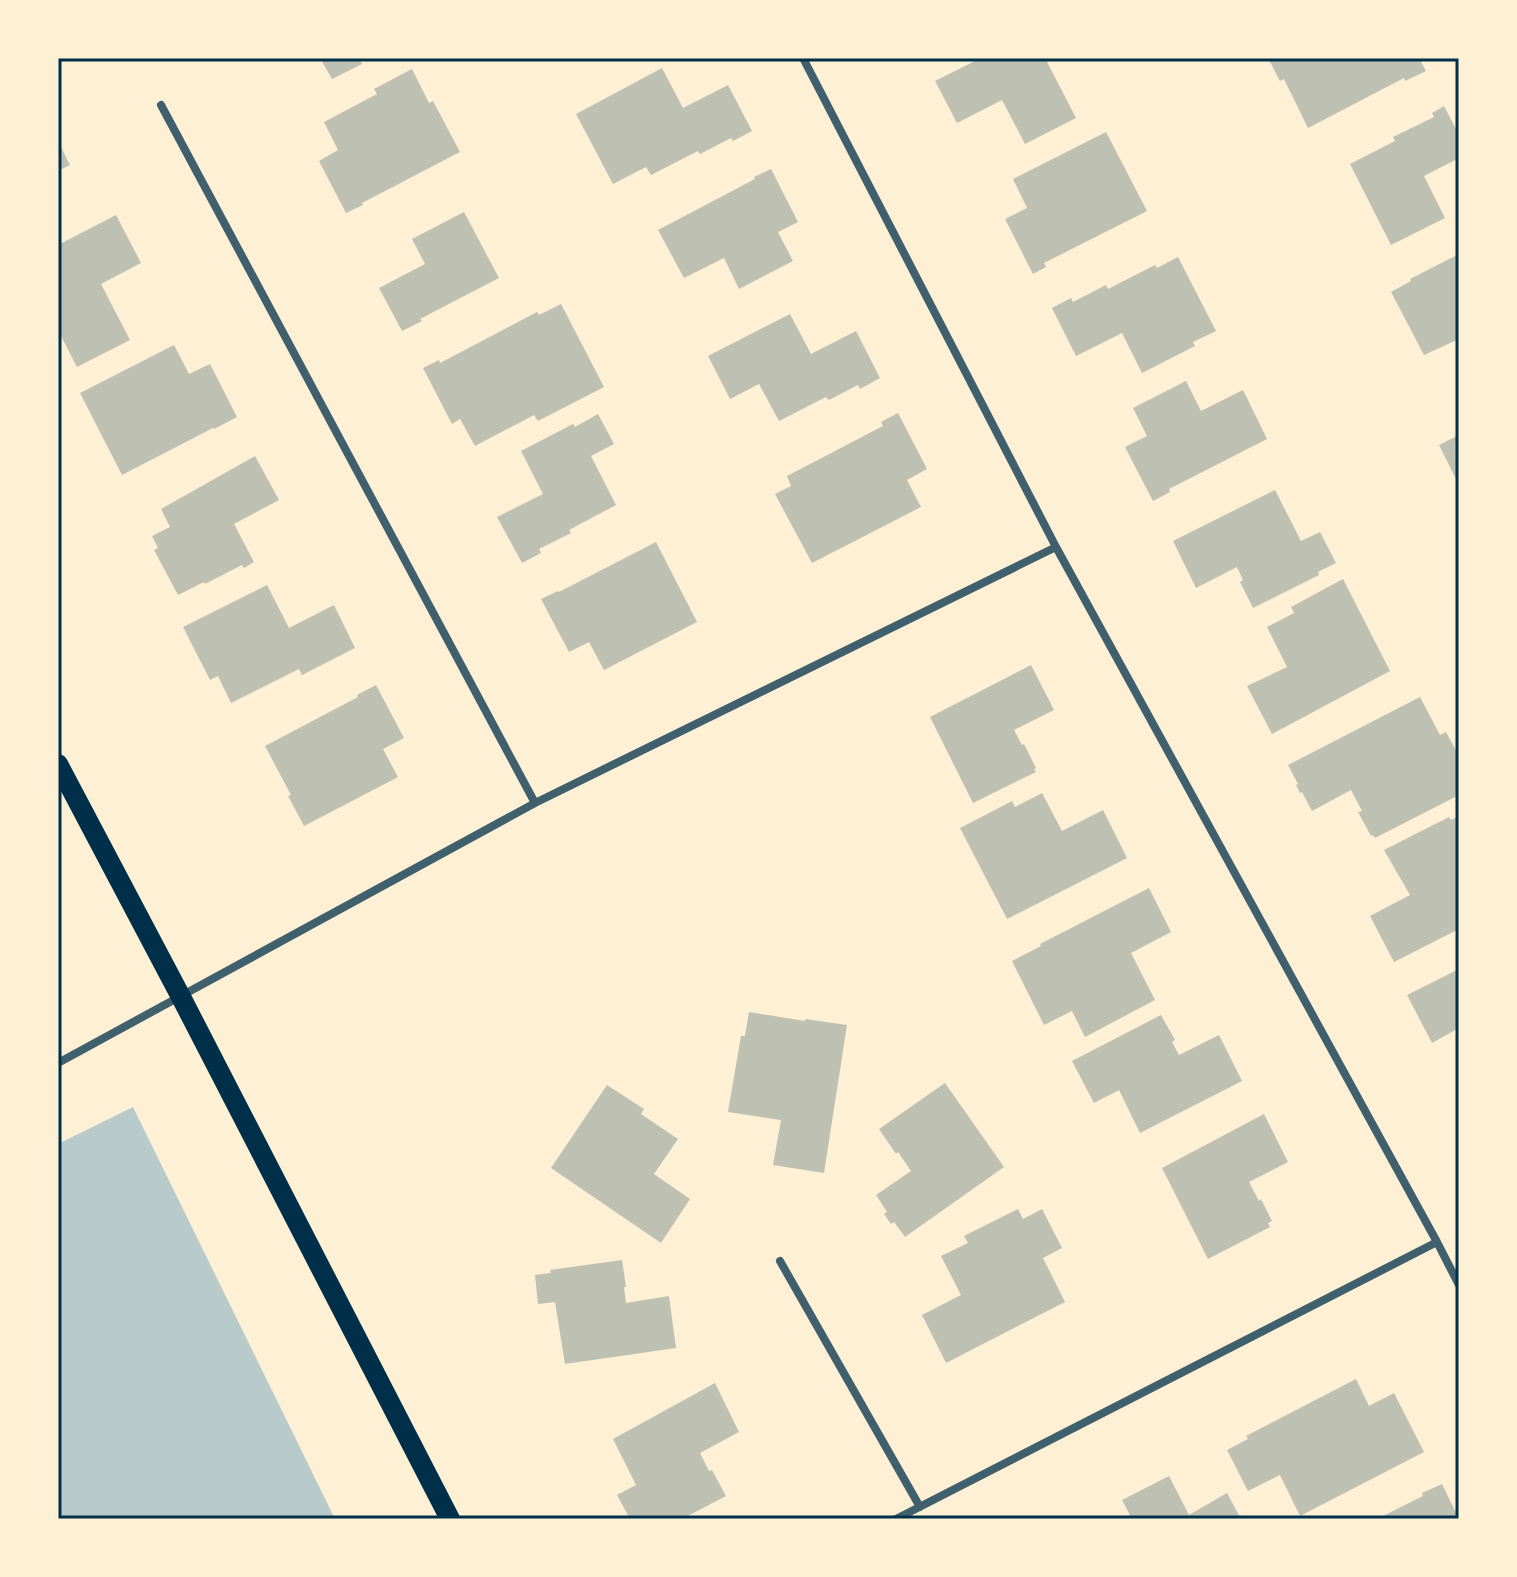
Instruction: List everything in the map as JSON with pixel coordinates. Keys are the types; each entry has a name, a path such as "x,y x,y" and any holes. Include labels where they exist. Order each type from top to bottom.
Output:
{"main road":[{"path":"58,764 450,1519"}],"street":[{"path":"803,58 1056,547 1459,1285"},
{"path":"161,105 535,803"},
{"path":"58,1063 535,803 1056,547"},
{"path":"896,1519 1437,1242"},
{"path":"780,1261 920,1507"}],"shaded area":[{"path":"133,1107 335,1519 58,1519 58,1144"}],"building":[{"path":"320,58 359,58 362,64 332,79"},
{"path":"981,58 1045,58 1076,118 1025,144 1002,100 957,123 935,81"},
{"path":"1268,58 1419,58 1426,71 1405,81 1404,78 1308,128 1284,79 1280,81"},
{"path":"662,68 683,108 728,85 752,131 700,154 698,151 651,175 646,167 613,184 576,114"},
{"path":"412,69 460,152 346,213 319,161 338,150 324,122 377,94 374,89"},
{"path":"1444,106 1459,135 1459,158 1424,176 1445,218 1391,245 1350,164 1395,141 1393,137 1434,117 1432,113"},
{"path":"1106,132 1147,211 1044,263 1046,267 1033,274 1005,219 1027,208 1013,179"},
{"path":"58,141 70,165 58,171"},
{"path":"771,169 798,222 778,232 793,261 739,289 724,258 684,278 658,230"},
{"path":"464,212 499,278 402,331 379,288 425,264 412,239"},
{"path":"116,215 141,263 101,284 130,340 77,367 58,330 58,245"},
{"path":"1459,254 1459,339 1424,355 1391,292"},
{"path":"1178,257 1216,331 1193,342 1195,346 1142,373 1122,333 1076,356 1052,308 1071,298 1073,302 1106,285 1108,289"},
{"path":"561,304 604,387 538,421 534,415 475,446 460,419 452,424 423,368 439,360 440,363 537,312 539,315"},
{"path":"790,314 811,354 856,331 880,378 829,400 826,397 779,421 759,384 730,399 708,356"},
{"path":"174,345 189,374 210,364 237,417 122,475 80,393"},
{"path":"1186,381 1201,411 1243,390 1267,439 1169,489 1170,492 1153,501 1125,447 1147,436 1133,408"},
{"path":"898,413 927,469 907,480 921,507 812,563 775,494 791,486 787,476 883,426 881,422"},
{"path":"598,414 614,444 591,456 616,505 569,530 571,533 539,549 541,553 522,563 497,517 543,494 521,451"},
{"path":"1459,435 1459,485 1439,445"},
{"path":"255,456 279,500 234,524 254,562 178,595 154,550 158,548 152,536 170,527 161,509"},
{"path":"1275,490 1301,541 1320,532 1336,563 1318,572 1319,575 1253,608 1240,582 1243,580 1237,567 1196,588 1173,541"},
{"path":"656,542 697,622 604,670 589,642 569,652 541,599"},
{"path":"1343,579 1390,671 1272,734 1247,686 1287,667 1267,627 1294,613 1291,607"},
{"path":"267,585 289,628 334,605 355,648 302,675 299,669 231,703 218,676 210,680 183,627"},
{"path":"1031,665 1054,710 1014,730 1036,772 973,803 930,717"},
{"path":"376,685 404,738 383,749 398,777 304,826 265,746"},
{"path":"1420,697 1440,735 1446,732 1459,756 1459,795 1375,838 1358,812 1362,811 1351,790 1312,811 1288,765"},
{"path":"1042,793 1062,831 1103,810 1127,858 1007,919 960,828 1012,801 1015,807"},
{"path":"1459,816 1459,929 1394,962 1370,916 1410,895 1384,850 1449,817 1451,820"},
{"path":"1149,888 1171,932 1131,953 1155,1000 1085,1037 1072,1011 1044,1025 1012,961"},
{"path":"1459,969 1459,1028 1432,1043 1407,995"},
{"path":"749,1012 847,1025 824,1173 773,1165 781,1120 728,1112 741,1036 745,1036"},
{"path":"1161,1015 1175,1040 1172,1042 1179,1055 1219,1035 1242,1081 1140,1133 1119,1090 1094,1103 1072,1061"},
{"path":"945,1083 1004,1167 905,1237 884,1214 887,1212 876,1195 911,1171 879,1129"},
{"path":"607,1085 644,1109 641,1114 678,1139 654,1174 690,1199 661,1243 551,1168"},
{"path":"1264,1114 1288,1162 1249,1182 1272,1221 1268,1223 1270,1227 1208,1259 1162,1168"},
{"path":"1018,1209 1023,1219 1042,1209 1062,1248 1043,1258 1065,1302 946,1363 922,1315 961,1295 941,1256 968,1243 964,1236"},
{"path":"622,1260 626,1303 669,1296 676,1348 565,1364 555,1302 538,1304 535,1275"},
{"path":"1356,1379 1369,1406 1394,1393 1424,1452 1300,1516 1280,1475 1248,1491 1227,1450 1248,1439 1246,1436"},
{"path":"715,1383 739,1432 700,1453 726,1496 682,1519 630,1519 617,1495 636,1485 613,1439"},
{"path":"1169,1476 1189,1515 1227,1493 1241,1519 1132,1519 1122,1500"},
{"path":"1442,1484 1459,1519 1377,1519 1423,1496 1422,1493"}]}
